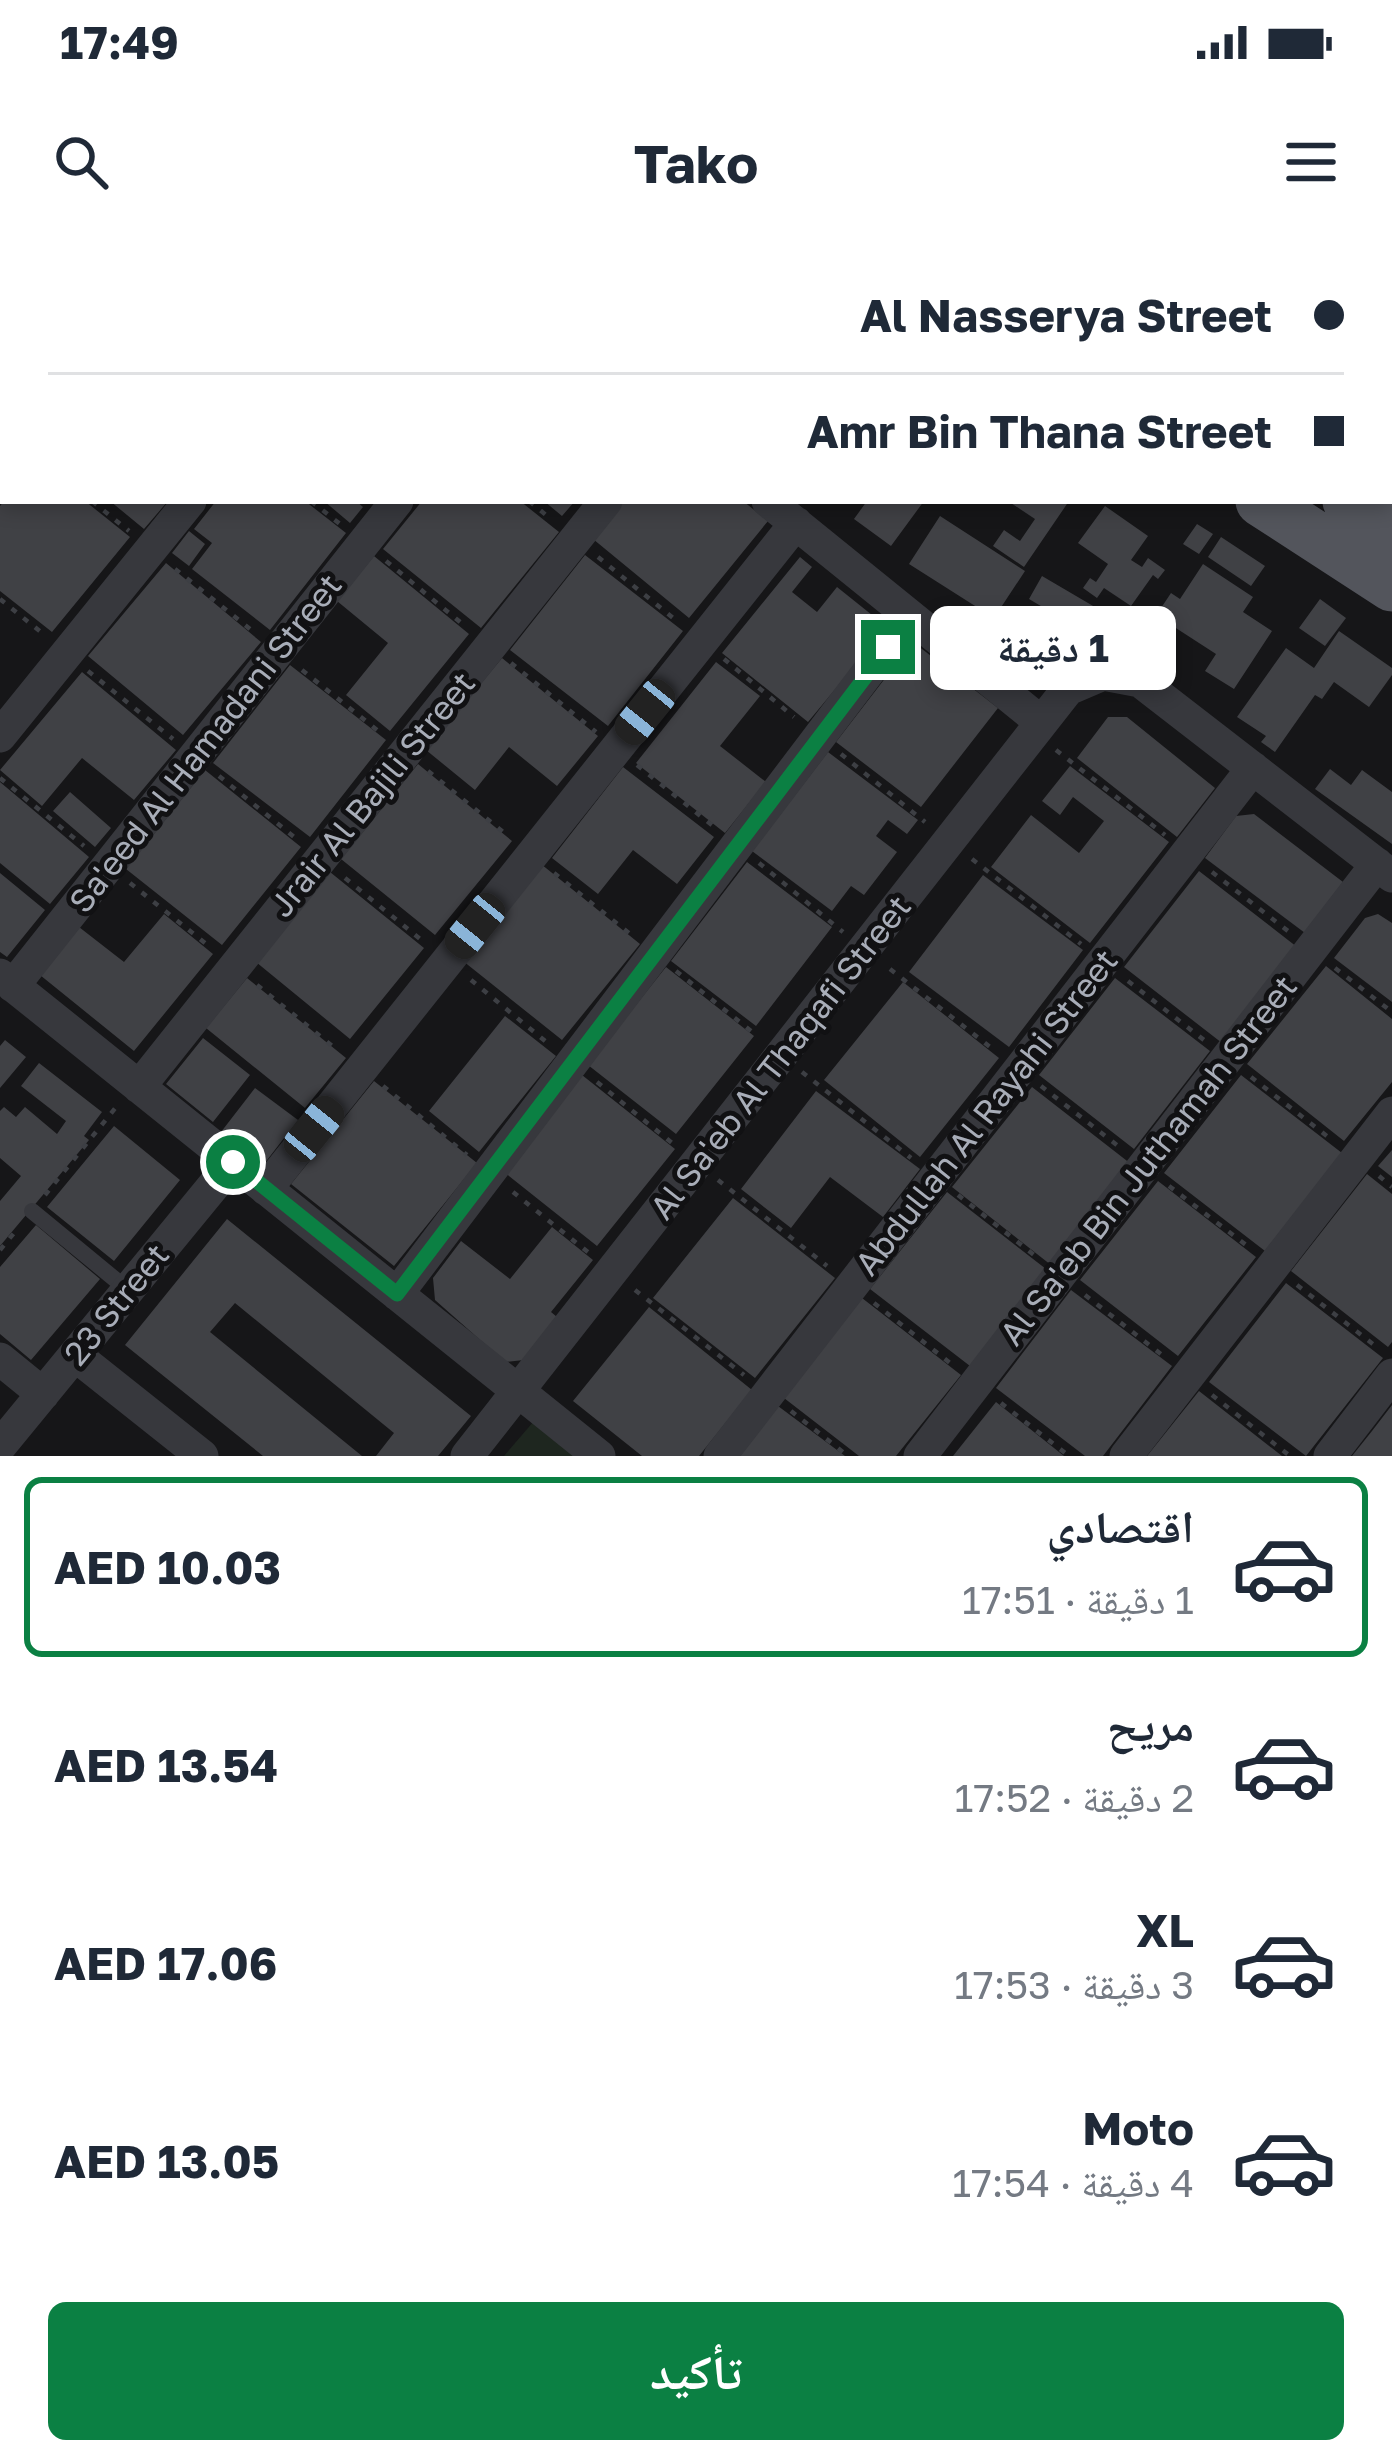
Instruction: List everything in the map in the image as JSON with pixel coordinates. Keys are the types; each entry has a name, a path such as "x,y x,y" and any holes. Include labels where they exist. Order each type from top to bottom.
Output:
{"main road":[{"path":"1266,504 1392,586"},
{"path":"1353,504 1392,530"}],"street":[{"path":"0,736 188,504"},
{"name":"Sa'eed Al Hamadani Street","path":"7,981 108,865 395,504"},
{"name":"Jrair Al Bajili Street","path":"137,1085 604,504"},
{"path":"772,504 1041,722"},
{"path":"266,1189 796,523"},
{"path":"397,1294 910,617"},
{"name":"Al Sa'eb Al Thaqafi Street","path":"467,1456 1068,688 1084,679 1122,675 1156,692 1384,870"},
{"name":"Abdullah Al Rayahi Street","path":"720,1456 1253,768"},
{"name":"Al Sa'eb Bin Juthamah Street","path":"920,1456 1384,870"},
{"path":"7,981 598,1456"},
{"path":"1126,1456 1392,1113"},
{"name":"23 Street","path":"0,1446 233,1162"},
{"path":"75,1354 202,1456"},
{"path":"0,1359 43,1394"},
{"path":"1330,1456 1392,1375"}],"lane":[{"path":"32,1211 128,1290"}],"path":[{"path":"96,504 781,1055 1290,1456"},
{"path":"0,599 572,1063 1069,1456"},
{"path":"0,778 612,1272 848,1456"},
{"path":"0,1250 137,1085"}],"shaded area":[{"path":"534,1421 578,1456 504,1456"}],"building":[{"path":"89,504 130,537 52,632 0,591 0,506"},
{"path":"114,504 165,504 144,529"},
{"path":"214,504 309,504 346,533 270,630 192,569 212,543 194,529"},
{"path":"328,504 360,504 363,507 350,523"},
{"path":"420,504 524,504 559,532 481,628 383,549"},
{"path":"548,504 572,504 562,516"},
{"path":"622,504 747,504 768,521 689,618 593,539"},
{"path":"865,504 922,504 891,546 854,519"},
{"path":"1012,504 1067,504 1024,567 993,546 1004,530 1020,541 1035,519"},
{"path":"1105,506 1148,536 1131,560 1142,567 1148,558 1165,570 1158,579 1153,575 1131,606 1104,588 1097,598 1083,588 1090,578 1096,582 1108,564 1078,543"},
{"path":"940,516 1025,571 994,618 909,564"},
{"path":"1197,524 1213,534 1199,554 1183,544"},
{"path":"189,531 205,544 189,566 172,553"},
{"path":"1221,537 1265,566 1251,586 1208,557"},
{"path":"585,555 683,631 608,726 510,650"},
{"path":"374,556 469,634 390,731 346,695 388,643 337,601"},
{"path":"800,557 812,567 792,592 817,612 837,587 887,627 808,722 722,653"},
{"path":"166,563 261,642 183,735 88,656"},
{"path":"1203,564 1253,597 1243,612 1272,631 1234,689 1205,671 1216,654 1165,621 1148,648 1138,642 1133,650 1116,640 1125,625 1143,635 1171,593 1180,599"},
{"path":"1042,576 1117,620 1103,643 1029,599"},
{"path":"1320,599 1346,618 1325,646 1299,628"},
{"path":"1339,631 1392,668 1392,675 1369,707 1334,682 1322,699 1315,695 1275,752 1261,742 1266,736 1237,717 1286,648 1314,668"},
{"path":"969,635 1074,637 1074,655 968,652"},
{"path":"913,642 998,708 921,807 836,742"},
{"path":"502,658 598,736 557,786 509,747 475,790 426,750"},
{"path":"716,662 760,696 720,746 766,782 725,833 636,763"},
{"path":"290,665 386,740 310,837 213,763"},
{"path":"82,672 176,750 134,800 82,758 42,806 0,770"},
{"path":"1108,717 1127,717 1215,788 1177,837 1077,758"},
{"path":"828,752 918,820 907,834 888,820 876,836 897,852 864,895 851,886 832,911 752,851"},
{"path":"418,764 512,841 435,935 341,859"},
{"path":"1070,766 1169,842 1090,943 991,867 1031,815 1079,853 1104,821 1073,797 1060,815 1042,801"},
{"path":"623,767 714,837 677,884 633,850 598,894 552,858"},
{"path":"1330,769 1351,785 1362,770 1392,792 1392,844 1315,789"},
{"path":"205,770 301,847 222,945 126,869"},
{"path":"0,782 89,857 50,904 0,863"},
{"path":"70,792 111,828 95,847 53,811"},
{"path":"1254,814 1343,882 1305,933 1205,858 1236,816"},
{"path":"747,862 832,927 756,1026 671,961"},
{"path":"541,864 640,944 562,1040 463,961"},
{"path":"1199,871 1297,947 1222,1043 1124,967"},
{"path":"330,872 424,948 350,1039 256,962"},
{"path":"0,873 45,910 7,957 0,952"},
{"path":"983,875 1083,950 1009,1047 909,972"},
{"path":"164,914 213,954 134,1051 40,975 79,927 124,962"},
{"path":"1378,914 1392,923 1392,1002 1334,958 1365,918"},
{"path":"1326,966 1392,1019 1392,1082 1344,1141 1247,1064"},
{"path":"666,967 754,1036 676,1134 588,1065"},
{"path":"247,978 346,1058 305,1108 206,1028"},
{"path":"1115,978 1210,1051 1134,1149 1039,1075"},
{"path":"903,982 999,1058 920,1157 824,1080"},
{"path":"505,1016 556,1056 479,1152 429,1111"},
{"path":"203,1038 250,1075 213,1122 166,1084"},
{"path":"5,1040 26,1057 0,1088 0,1046"},
{"path":"39,1063 102,1112 84,1136 89,1140 0,1246 0,1201 21,1176 0,1158 0,1111 4,1107 16,1117 25,1107 57,1134 66,1121 21,1086"},
{"path":"582,1075 675,1149 597,1246 504,1172"},
{"path":"1241,1075 1342,1153 1265,1251 1164,1173"},
{"path":"374,1081 477,1163 394,1266 291,1184"},
{"path":"1032,1087 1131,1164 1051,1265 952,1187"},
{"path":"255,1088 298,1120 264,1164 221,1132"},
{"path":"816,1091 920,1169 883,1217 830,1177 791,1228 741,1189"},
{"path":"114,1126 180,1180 114,1261 47,1207"},
{"path":"1392,1150 1392,1177 1378,1166"},
{"path":"1367,1174 1392,1194 1392,1342 1388,1347 1291,1271"},
{"path":"1158,1181 1256,1257 1178,1356 1080,1280"},
{"path":"947,1192 1046,1269 970,1366 870,1289"},
{"path":"733,1198 835,1278 755,1378 653,1298"},
{"path":"227,1219 471,1416 438,1456 376,1456 394,1433 235,1303 210,1332 362,1456 263,1456 125,1345"},
{"path":"36,1225 100,1279 31,1360 0,1334 0,1267"},
{"path":"552,1227 593,1260 551,1312 557,1317 524,1360 505,1362 435,1300 433,1278 461,1241 510,1279"},
{"path":"1286,1283 1383,1358 1306,1456 1209,1382"},
{"path":"1071,1290 1172,1366 1103,1456 1085,1456 996,1388"},
{"path":"862,1298 961,1375 896,1456 859,1456 784,1398"},
{"path":"649,1307 752,1390 699,1456 642,1456 573,1401"},
{"path":"1199,1391 1282,1456 1147,1456"},
{"path":"996,1402 1044,1440 1064,1456 953,1456"},
{"path":"1392,1405 1392,1456 1352,1456 1372,1431"},
{"path":"778,1406 845,1456 740,1456"}],"route":[{"path":"233,1162 397,1294 888,647"}]}
